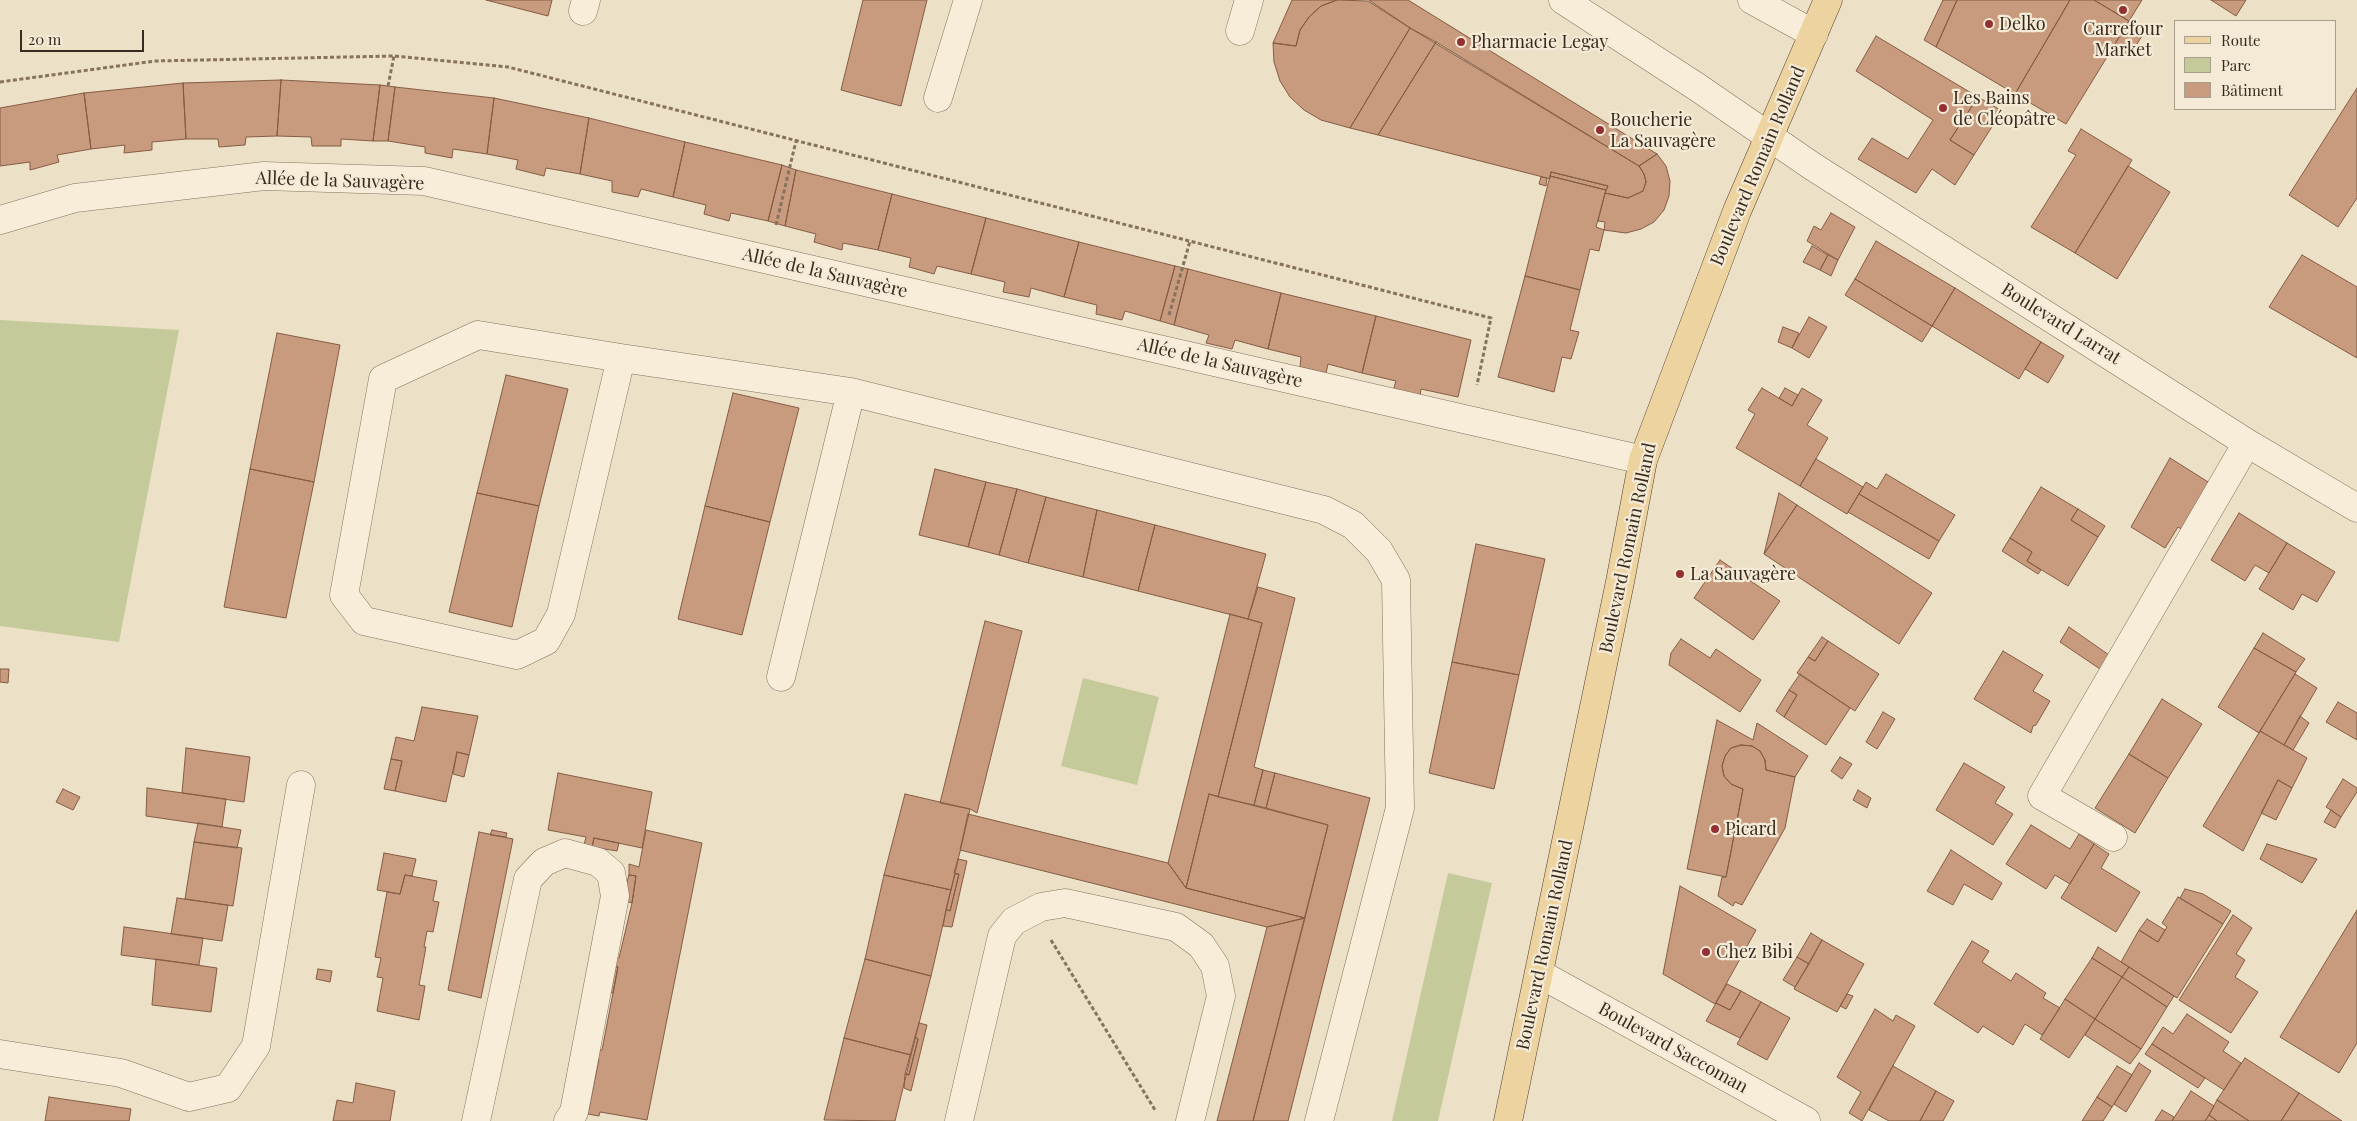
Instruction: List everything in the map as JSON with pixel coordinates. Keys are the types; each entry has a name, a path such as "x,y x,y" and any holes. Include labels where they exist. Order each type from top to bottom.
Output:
{"main road":[{"name":"Boulevard Romain Rolland","path":"1508,1121 1540,974 1643,460 1723,246 1768,136 1828,0"}],"street":[{"path":"938,98 968,0"},
{"path":"1240,31 1249,0"},
{"name":"Boulevard Larrat","path":"1563,0 1812,166 2247,443 2357,508"},
{"path":"1752,0 1814,34"},
{"name":"Allée de la Sauvagère","path":"0,220 76,198 264,176 424,181 1643,460"},
{"path":"621,358 561,614 546,641 517,655 364,621 344,595 383,379 478,335 851,392 1324,510 1353,525 1379,551 1396,580 1400,808 1319,1121"},
{"path":"782,677 851,392"},
{"path":"2113,837 2042,796 2247,443"},
{"path":"0,1054 121,1073 188,1097 228,1088 256,1046 301,785"},
{"path":"476,1121 528,880 544,862 565,853 598,862 611,873 615,896 574,1112 568,1121"},
{"path":"959,1121 1002,936 1014,920 1041,907 1065,903 1176,927 1201,945 1215,966 1222,996 1190,1121"},
{"name":"Boulevard Saccoman","path":"1540,974 1806,1121"}],"path":[{"path":"388,86 394,56"},
{"path":"0,82 154,61 394,56 508,67 1491,318 1470,420"},
{"path":"769,260 796,141"},
{"path":"1160,349 1190,241"},
{"path":"1033,911 1157,1113"}],"green space":[{"path":"0,320 179,330 119,642 0,626"},
{"path":"1083,678 1159,697 1137,785 1061,766"},
{"path":"1448,873 1492,883 1438,1121 1392,1121"}],"building":[{"path":"486,0 552,0 548,16"},
{"path":"863,0 927,0 901,106 841,90"},
{"path":"1292,0 1337,0 1321,6 1309,17 1300,30 1296,46 1273,43"},
{"path":"1337,0 1368,1 1410,28 1350,128 1321,120 1304,110 1290,97 1280,81 1274,62 1273,43 1296,46 1300,30 1309,17 1321,6"},
{"path":"1369,0 1408,0 1657,154 1639,166 1410,28"},
{"path":"1943,0 1957,0 1936,47 1924,40"},
{"path":"1957,0 2070,0 2015,94 1936,47"},
{"path":"2070,0 2094,0 2129,21 2066,124 2015,94"},
{"name":"Carrefour Market","path":"2094,0 2142,0 2129,21"},
{"name":"Carrefour Market","path":"2211,0 2246,0 2236,16"},
{"path":"2129,21 2145,31 2129,57 2113,47"},
{"path":"1410,28 1436,42 1378,135 1350,128"},
{"name":"Les Bains de Cléopâtre","path":"1876,36 1978,97 1950,140 1974,155 1955,185 1932,169 1916,193 1858,159 1872,138 1908,159 1933,120 1856,71"},
{"path":"1436,42 1639,166 1646,182 1643,191 1628,198 1605,193 1608,186 1551,172 1550,179 1378,135"},
{"path":"281,80 277,136 246,137 245,145 219,147 218,139 186,139 183,83"},
{"path":"281,80 380,85 373,141 341,139 341,146 312,146 311,137 277,136"},
{"path":"183,83 186,139 152,142 152,150 124,153 125,145 91,149 84,93"},
{"path":"380,85 395,87 388,141 373,141"},
{"path":"395,87 494,98 487,154 453,149 452,158 425,153 425,147 388,141"},
{"path":"2357,88 2357,198 2338,227 2289,195"},
{"path":"84,93 91,149 57,155 59,162 30,170 30,162 0,166 0,108"},
{"path":"1978,97 2002,111 1974,155 1950,140"},
{"path":"494,98 589,118 580,174 546,168 544,176 516,169 518,160 487,154"},
{"path":"589,118 685,142 673,197 641,189 638,197 612,192 612,181 580,174"},
{"path":"2081,129 2132,160 2075,253 2031,227 2076,155 2068,151"},
{"path":"685,142 782,165 768,221 731,213 729,221 704,214 706,205 673,197"},
{"path":"1657,154 1666,166 1670,181 1669,196 1664,210 1654,222 1641,229 1626,233 1604,230 1605,222 1598,221 1605,193 1628,198 1643,191 1646,182 1639,166"},
{"path":"782,165 796,170 785,226 768,221"},
{"path":"2128,166 2170,192 2117,279 2075,253"},
{"path":"796,170 892,194 878,250 843,243 842,250 814,242 816,234 785,226"},
{"path":"1551,172 1608,186 1606,190 1550,176"},
{"path":"1550,176 1606,190 1596,227 1604,230 1599,251 1590,249 1580,290 1525,276"},
{"path":"1541,177 1547,178 1546,186 1539,184"},
{"path":"892,194 986,218 971,274 937,266 934,274 909,267 911,258 878,250"},
{"path":"1831,213 1855,227 1838,260 1807,241 1814,226 1821,230"},
{"path":"986,218 1079,242 1064,297 1031,288 1029,297 1003,292 1005,282 971,274"},
{"path":"1876,241 1955,288 1932,326 1855,279"},
{"path":"1079,242 1175,266 1160,321 1125,311 1122,320 1096,314 1097,305 1064,297"},
{"path":"1812,246 1828,255 1820,270 1803,262"},
{"path":"1828,255 1838,260 1831,276 1820,270"},
{"path":"2302,255 2357,287 2357,358 2269,307"},
{"path":"1175,266 1188,269 1174,325 1160,321"},
{"path":"1188,269 1281,293 1268,349 1235,340 1232,349 1206,343 1209,335 1174,325"},
{"path":"1525,276 1580,290 1570,330 1579,332 1571,359 1562,357 1554,392 1498,377"},
{"path":"1855,279 1932,326 1922,342 1845,295"},
{"path":"1955,288 2041,342 2019,379 1932,326"},
{"path":"1281,293 1376,316 1362,373 1328,364 1326,373 1300,367 1301,357 1268,349"},
{"path":"1376,316 1471,340 1458,397 1421,389 1420,396 1393,391 1396,381 1362,373"},
{"path":"1809,317 1827,327 1809,358 1792,348"},
{"path":"1783,327 1799,333 1792,348 1778,342"},
{"path":"277,333 340,345 314,482 250,469"},
{"path":"2041,342 2064,356 2048,383 2025,369"},
{"path":"506,375 568,389 539,506 477,493"},
{"path":"1762,388 1792,406 1802,388 1822,400 1807,425 1828,438 1800,486 1736,448 1755,414 1748,410"},
{"path":"1785,388 1798,395 1792,406 1779,398"},
{"path":"733,393 799,408 770,522 705,506"},
{"path":"2170,458 2213,485 2185,531 2178,527 2165,548 2131,527"},
{"path":"1816,459 1863,487 1847,514 1800,486"},
{"path":"250,469 314,482 286,618 224,607"},
{"path":"935,469 986,482 968,547 919,535"},
{"path":"1886,474 1955,515 1939,541 1859,494 1866,482 1877,489"},
{"path":"986,482 1017,489 999,555 968,547"},
{"path":"2041,487 2078,509 2071,520 2098,537 2068,586 2027,561 2032,552 2010,538"},
{"path":"1017,489 1046,497 1028,563 999,555"},
{"path":"477,493 539,506 512,627 449,612"},
{"path":"1779,493 1797,505 1764,554"},
{"path":"1859,494 1939,541 1929,559 1848,512"},
{"path":"1046,497 1097,510 1083,577 1028,563"},
{"path":"1797,505 1932,593 1899,644 1764,554"},
{"path":"705,506 770,522 742,635 678,619"},
{"path":"2078,509 2105,526 2098,537 2071,520"},
{"path":"1097,510 1155,525 1138,591 1083,577"},
{"path":"2239,513 2287,543 2269,573 2255,565 2245,581 2211,560"},
{"path":"1155,525 1266,554 1248,619 1138,591"},
{"path":"2010,538 2032,552 2027,561 2041,570 2038,574 2002,551"},
{"path":"2287,543 2335,572 2317,602 2302,594 2293,610 2259,589"},
{"path":"1476,544 1545,559 1519,675 1452,662"},
{"path":"1720,560 1780,601 1753,640 1694,598"},
{"path":"1258,587 1295,598 1254,767 1263,770 1254,805 1218,797 1262,623 1248,619"},
{"path":"1230,614 1262,623 1218,797 1209,794 1186,888 1168,863"},
{"path":"985,621 1022,631 977,813 970,809 940,803"},
{"path":"2069,627 2109,655 2100,669 2060,642"},
{"path":"2263,633 2305,659 2296,672 2254,648"},
{"path":"1822,637 1828,641 1815,661 1808,657"},
{"path":"1681,639 1710,658 1716,649 1761,680 1740,712 1669,665 1671,653"},
{"path":"1828,641 1879,674 1855,711 1797,673 1808,657 1815,661"},
{"path":"2254,648 2296,672 2259,733 2218,707"},
{"path":"2003,651 2043,675 2033,691 2050,701 2036,725 2033,726 2031,733 1974,699"},
{"path":"1452,662 1519,675 1494,789 1429,773"},
{"path":"0,669 9,669 8,683 0,682"},
{"path":"1800,674 1850,708 1826,745 1784,717 1797,695 1789,690"},
{"path":"2295,674 2317,688 2284,745 2260,731"},
{"path":"1789,690 1797,695 1784,717 1776,711"},
{"path":"2162,699 2202,724 2168,778 2129,754"},
{"path":"2338,702 2357,713 2357,740 2326,722"},
{"path":"422,707 478,716 469,755 457,752 446,802 395,791 402,761 391,759 396,737 414,741"},
{"path":"1883,712 1895,719 1877,749 1866,742"},
{"path":"2300,716 2309,723 2293,750 2284,745"},
{"name":"Picard","path":"1717,720 1753,740 1757,723 1808,756 1795,777 1766,770 1765,760 1760,751 1752,746 1741,745 1731,748 1725,756 1722,766 1724,776 1731,784 1743,789 1726,877 1687,869"},
{"path":"2260,731 2307,758 2292,788 2278,780 2243,851 2203,826"},
{"path":"1741,745 1752,746 1760,751 1765,760 1766,770 1795,777 1785,828 1742,905 1735,902 1733,906 1718,896 1722,877 1726,877 1743,789 1731,784 1724,776 1722,766 1725,756 1731,748"},
{"path":"186,748 250,757 244,802 182,793"},
{"path":"457,752 469,755 464,777 453,774"},
{"path":"2129,754 2168,778 2135,833 2095,808"},
{"path":"1840,757 1852,764 1842,779 1831,771"},
{"path":"391,759 402,761 395,791 384,789"},
{"path":"1964,763 2005,787 1995,803 2013,814 1993,845 1936,810"},
{"path":"1263,770 1275,773 1266,808 1254,805"},
{"path":"558,773 652,792 642,848 594,838 592,847 584,845 586,837 548,830"},
{"path":"1275,773 1370,798 1288,1121 1253,1121 1328,825 1266,808"},
{"path":"2343,779 2357,788 2357,792 2341,817 2326,807"},
{"path":"2278,780 2292,788 2276,820 2261,813"},
{"path":"147,788 226,799 222,827 146,816"},
{"path":"63,789 80,797 73,810 56,802"},
{"path":"1858,790 1871,798 1867,808 1853,800"},
{"path":"905,794 970,809 951,890 884,875"},
{"path":"1209,794 1328,825 1305,918 1186,888"},
{"path":"2331,810 2341,817 2335,828 2324,822"},
{"path":"968,814 1168,863 1186,888 1305,918 1267,927 960,850"},
{"path":"198,823 241,830 237,848 194,842"},
{"path":"2031,825 2070,849 2079,834 2094,844 2070,884 2055,875 2046,889 2006,864"},
{"path":"492,830 507,833 506,837 490,835"},
{"path":"646,830 702,843 647,1120 600,1112 599,1116 588,1114 599,1059 591,1057 593,1050 602,1050 618,967 610,966 612,957 619,958 632,903 636,876 629,875 629,864 639,867"},
{"path":"479,832 513,839 481,998 448,990"},
{"path":"594,838 619,843 617,851 592,847"},
{"path":"194,842 242,848 233,906 185,899"},
{"path":"2094,844 2109,854 2101,868 2140,892 2116,932 2061,898"},
{"path":"2267,844 2317,859 2302,883 2260,859"},
{"path":"1951,850 2002,883 1992,900 1964,884 1953,905 1927,891"},
{"path":"384,853 416,859 412,876 405,875 400,894 377,890"},
{"path":"958,859 967,861 952,927 943,926 946,909 950,911 959,874 954,873"},
{"path":"955,874 959,874 950,911 946,909"},
{"path":"405,875 437,881 433,901 439,902 433,932 427,931 424,947 426,947 419,985 425,986 419,1020 377,1011 383,978 377,977 381,958 375,957 387,892 400,894"},
{"path":"629,875 636,876 632,903 622,900"},
{"path":"884,875 951,890 931,976 865,959"},
{"name":"Chez Bibi","path":"1680,886 1756,930 1715,1004 1663,974"},
{"path":"2185,889 2203,894 2231,911 2223,924 2180,898"},
{"path":"2178,897 2223,924 2177,998 2121,962 2139,930 2158,942 2167,927 2162,923"},
{"path":"177,898 228,905 222,941 171,934"},
{"path":"2357,910 2357,1043 2339,1073 2280,1037"},
{"path":"2233,915 2252,928 2236,954 2245,960 2235,977 2258,992 2231,1033 2179,1000"},
{"path":"1305,918 1253,1121 1217,1121 1267,927"},
{"path":"2147,919 2165,930 2158,942 2139,930"},
{"path":"124,927 203,938 199,965 121,955"},
{"path":"1811,933 1822,940 1809,964 1797,957"},
{"path":"1822,940 1864,964 1837,1012 1794,989"},
{"path":"1972,941 1989,951 1982,962 2011,981 2016,973 2046,993 2043,998 2060,1008 2042,1035 2025,1024 2013,1045 1983,1026 1978,1033 1934,1004"},
{"path":"2098,947 2129,967 2122,977 2092,958"},
{"path":"1797,957 1809,964 1795,987 1783,980"},
{"path":"2092,958 2122,977 2095,1019 2065,999"},
{"path":"156,959 217,968 211,1012 152,1005"},
{"path":"865,959 931,976 911,1055 844,1038"},
{"path":"610,966 618,967 613,993 606,992"},
{"path":"2129,967 2174,996 2167,1007 2122,977"},
{"path":"318,969 332,971 330,982 316,979"},
{"path":"2122,977 2167,1007 2141,1049 2095,1019"},
{"path":"1727,984 1741,991 1730,1010 1716,1003"},
{"path":"1741,991 1761,1002 1740,1038 1706,1021 1716,1003 1730,1010"},
{"path":"1847,994 1853,996 1846,1009 1840,1006"},
{"path":"2065,999 2095,1019 2069,1058 2040,1039"},
{"path":"1761,1002 1790,1018 1767,1060 1737,1044"},
{"path":"1875,1009 1893,1021 1896,1015 1915,1026 1862,1121 1849,1113 1861,1092 1837,1077"},
{"path":"2187,1014 2229,1042 2223,1051 2241,1063 2224,1090 2152,1044 2163,1027 2173,1034"},
{"path":"2095,1019 2141,1049 2130,1064 2085,1035"},
{"path":"919,1023 927,1025 911,1091 904,1088 905,1074 909,1075 918,1039 915,1037"},
{"path":"915,1037 918,1039 909,1075 905,1074"},
{"path":"844,1038 911,1055 895,1121 824,1120"},
{"path":"2152,1044 2205,1078 2198,1088 2145,1054"},
{"path":"2245,1058 2299,1093 2281,1121 2249,1121 2217,1100"},
{"path":"2139,1063 2151,1071 2126,1112 2114,1104"},
{"path":"1893,1066 1936,1091 1920,1121 1889,1121 1869,1110"},
{"path":"2117,1066 2132,1075 2112,1107 2097,1097"},
{"path":"356,1083 395,1091 390,1121 333,1121 337,1100 353,1103"},
{"path":"1936,1091 1954,1101 1943,1121 1920,1121"},
{"path":"2191,1091 2214,1106 2209,1115 2205,1121 2172,1121"},
{"path":"2299,1093 2342,1121 2281,1121"},
{"path":"49,1097 131,1109 129,1121 45,1121"},
{"path":"2097,1097 2112,1107 2103,1121 2082,1121"},
{"path":"2217,1100 2249,1121 2217,1121 2209,1115"},
{"path":"2162,1110 2174,1117 2172,1121 2155,1121"},
{"path":"2209,1115 2217,1121 2205,1121"}],"place":[{"name":"Carrefour Market","path":"2123,10"},
{"name":"Delko","path":"1989,24"},
{"name":"Pharmacie Legay","path":"1461,42"},
{"name":"Les Bains de Cléopâtre","path":"1943,108"},
{"name":"Boucherie La Sauvagère","path":"1600,130"},
{"name":"La Sauvagère","path":"1680,574"},
{"name":"Picard","path":"1715,829"},
{"name":"Chez Bibi","path":"1706,952"}]}
